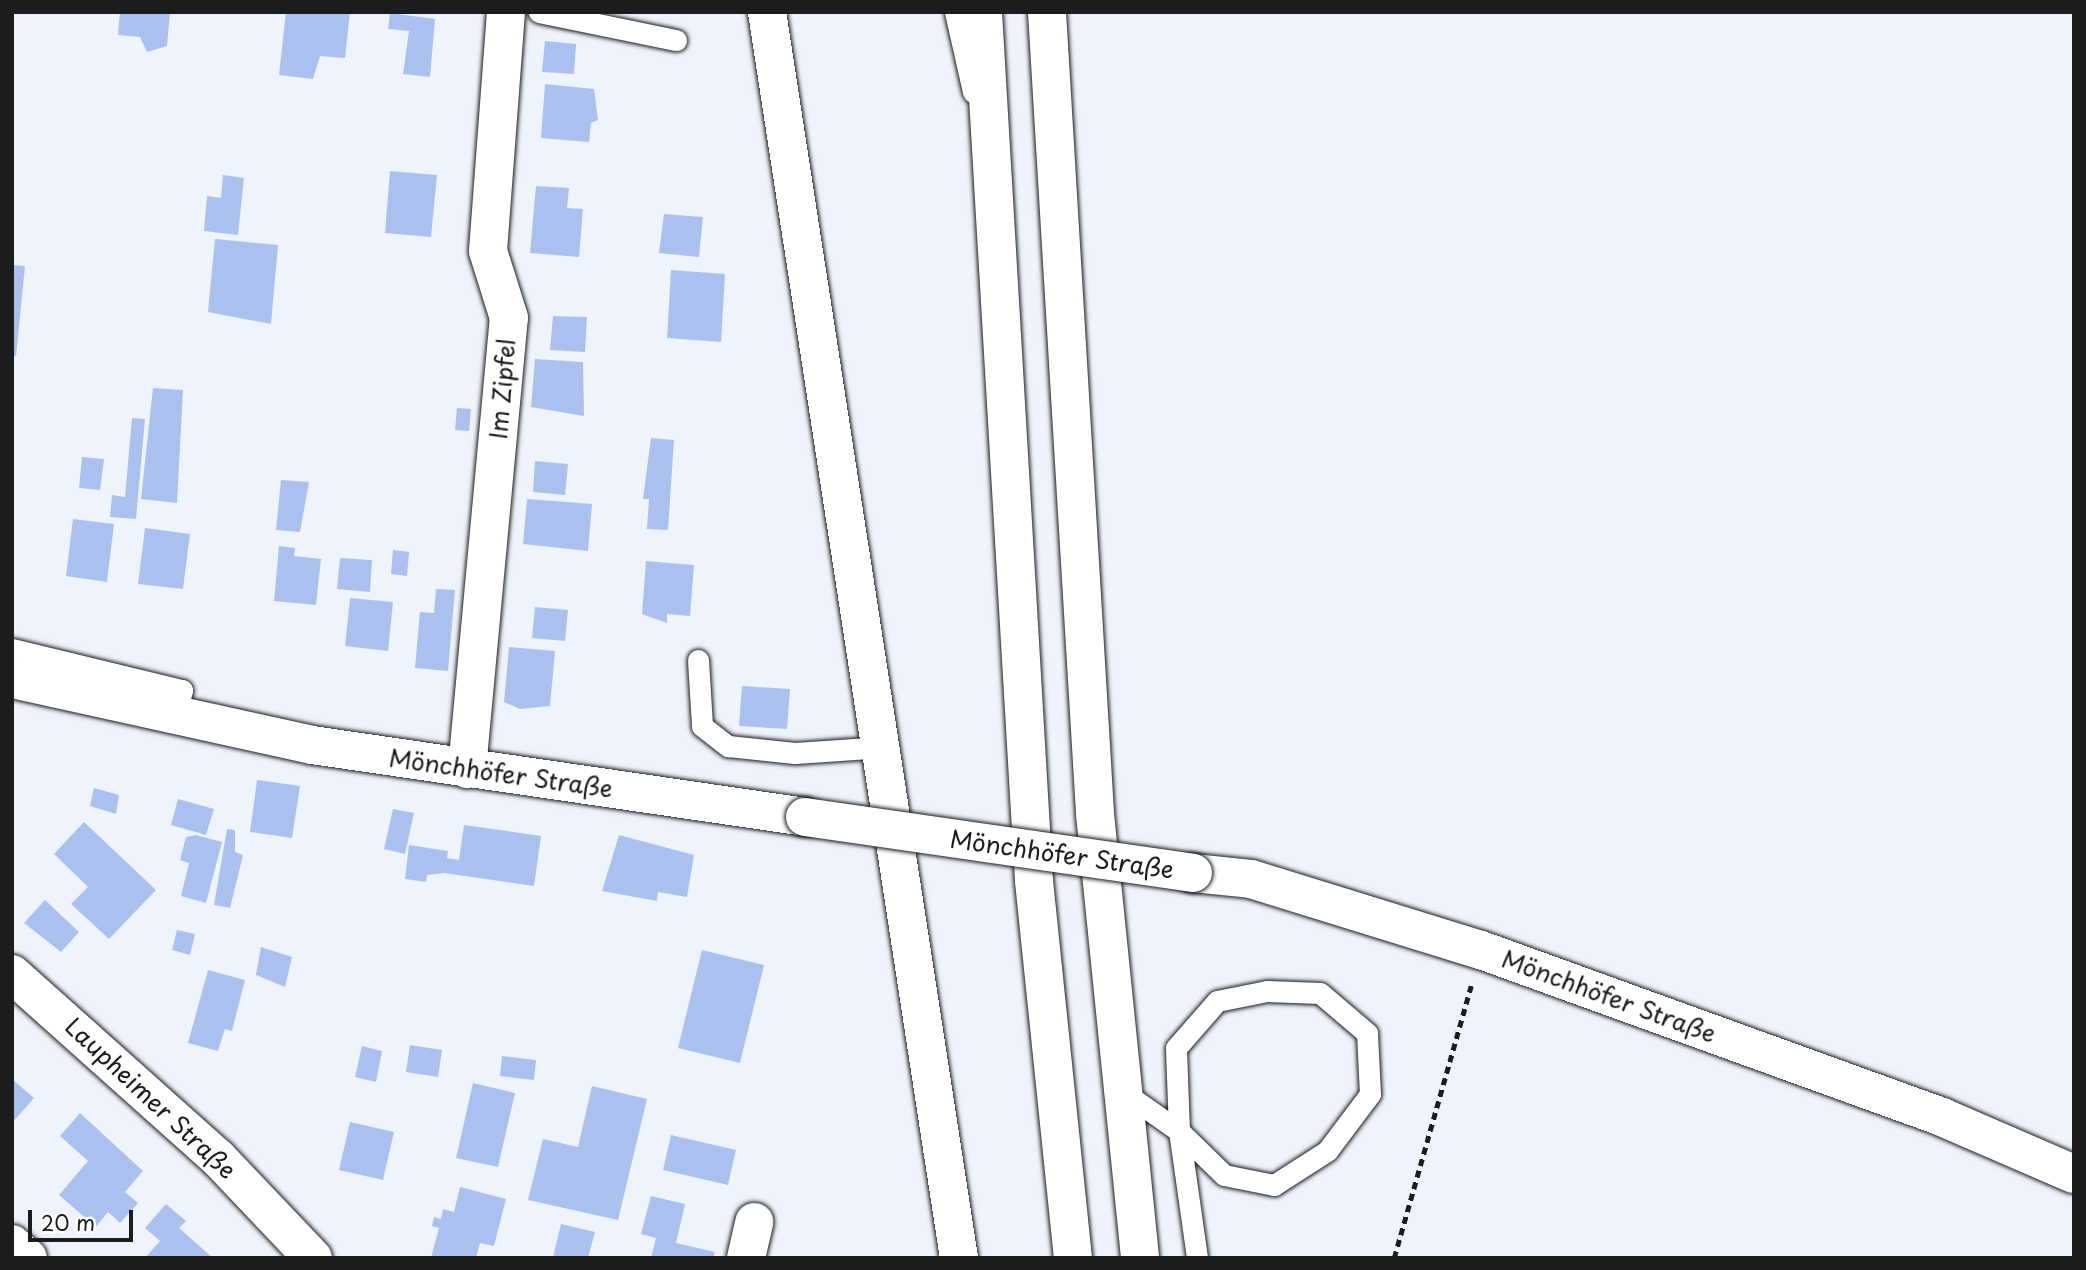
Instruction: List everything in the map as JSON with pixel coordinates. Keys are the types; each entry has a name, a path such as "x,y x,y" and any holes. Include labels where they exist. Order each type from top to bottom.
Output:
{"main road":[{"name":"Im Zipfel","path":"467,768 509,318 488,251 506,12"},
{"path":"767,12 884,747 959,1258"},
{"path":"983,12 988,160 1034,881 1073,1258"},
{"path":"1047,12 1095,814 1120,1090 1140,1258"},
{"name":"Mönchhöfer Straße","path":"12,679 175,718 467,768 1285,888 1481,950 1942,1117 2074,1174"},
{"name":"Laupheimer Straße","path":"12,974 199,1140 313,1258"},
{"path":"12,1244 28,1258"}],"lane":[{"path":"539,12 676,40"},
{"path":"955,12 988,160"},
{"path":"12,649 182,690 175,718"},
{"path":"698,660 702,726 727,746 795,753 884,747"},
{"path":"1120,1090 1179,1131 1224,1175 1274,1185 1327,1151 1370,1094 1367,1033 1320,993 1267,991 1217,1001 1176,1048 1179,1131 1197,1258"}],"path":[{"path":"1394,1258 1481,950"}],"building":[{"path":"120,12 170,12 167,46 147,52 140,37 118,35"},
{"path":"286,12 350,12 345,58 320,56 313,79 279,75"},
{"path":"390,13 435,19 430,77 403,74 409,31 388,29"},
{"path":"545,41 576,44 574,74 542,72"},
{"path":"545,84 594,89 598,120 591,123 589,142 541,138"},
{"path":"390,171 437,175 431,237 385,233"},
{"path":"223,175 244,178 238,235 204,231 207,196 221,198"},
{"path":"536,186 569,188 567,208 583,209 579,257 530,253"},
{"path":"664,214 703,217 699,257 659,253"},
{"path":"215,239 278,245 271,324 208,312"},
{"path":"12,265 25,266 16,356 12,356"},
{"path":"671,270 725,274 721,342 667,338"},
{"path":"553,316 587,317 585,352 550,350"},
{"path":"535,359 583,362 584,416 531,407"},
{"path":"153,388 183,390 177,503 141,499"},
{"path":"457,408 471,409 469,431 455,430"},
{"path":"132,418 145,419 136,519 110,517 112,495 125,497"},
{"path":"651,438 674,440 668,530 647,529 649,499 643,499"},
{"path":"82,457 104,459 100,490 79,488"},
{"path":"535,461 568,464 565,495 533,492"},
{"path":"281,480 309,482 300,532 276,530"},
{"path":"527,499 592,504 588,551 523,544"},
{"path":"73,519 114,524 107,582 66,576"},
{"path":"145,528 190,534 183,589 138,584"},
{"path":"279,546 295,548 294,556 321,559 316,605 274,601"},
{"path":"393,550 409,552 407,576 391,574"},
{"path":"340,558 372,560 370,592 337,589"},
{"path":"646,561 694,565 690,616 667,614 667,623 642,614"},
{"path":"436,589 455,590 448,671 415,668 420,612 434,613"},
{"path":"350,598 393,602 388,651 345,646"},
{"path":"535,607 568,610 565,641 532,638"},
{"path":"509,647 555,651 550,706 520,709 504,702"},
{"path":"742,686 790,689 787,729 739,726"},
{"path":"257,780 300,786 292,838 250,832"},
{"path":"94,788 119,795 116,814 90,806"},
{"path":"178,799 214,809 206,835 171,825"},
{"path":"393,809 414,813 405,854 384,849"},
{"path":"84,822 156,890 109,939 71,904 88,887 54,854"},
{"path":"464,825 541,836 534,886 444,873 427,875 426,882 405,879 409,845 448,851 447,858 459,860"},
{"path":"227,829 235,830 235,852 243,855 230,908 214,905"},
{"path":"196,835 222,842 206,903 181,896 189,863 180,860 186,837"},
{"path":"619,835 694,855 687,897 658,892 657,901 602,891"},
{"path":"45,900 79,932 61,952 24,923"},
{"path":"177,930 195,934 190,955 172,950"},
{"path":"261,947 292,957 285,987 256,975"},
{"path":"702,950 764,965 740,1063 678,1048"},
{"path":"208,970 245,980 232,1031 225,1029 218,1051 188,1043"},
{"path":"410,1045 442,1050 438,1077 406,1072"},
{"path":"362,1046 382,1051 376,1082 355,1077"},
{"path":"502,1056 536,1060 534,1080 500,1076"},
{"path":"12,1079 34,1098 12,1123"},
{"path":"473,1083 515,1093 498,1167 456,1158"},
{"path":"592,1086 647,1099 618,1220 528,1200 543,1139 578,1147"},
{"path":"80,1113 143,1171 125,1192 138,1203 120,1223 108,1212 96,1227 59,1195 88,1161 60,1136"},
{"path":"350,1122 394,1132 383,1180 339,1170"},
{"path":"671,1135 736,1150 728,1185 663,1170"},
{"path":"460,1187 506,1199 494,1246 480,1243 476,1258 431,1258 439,1228 432,1226 434,1217 441,1219 443,1209 454,1212"},
{"path":"651,1196 685,1204 676,1243 715,1252 713,1258 651,1258 656,1238 641,1234"},
{"path":"166,1204 186,1221 179,1228 213,1258 145,1258 160,1241 145,1228"},
{"path":"561,1224 595,1232 588,1258 553,1257"}]}
